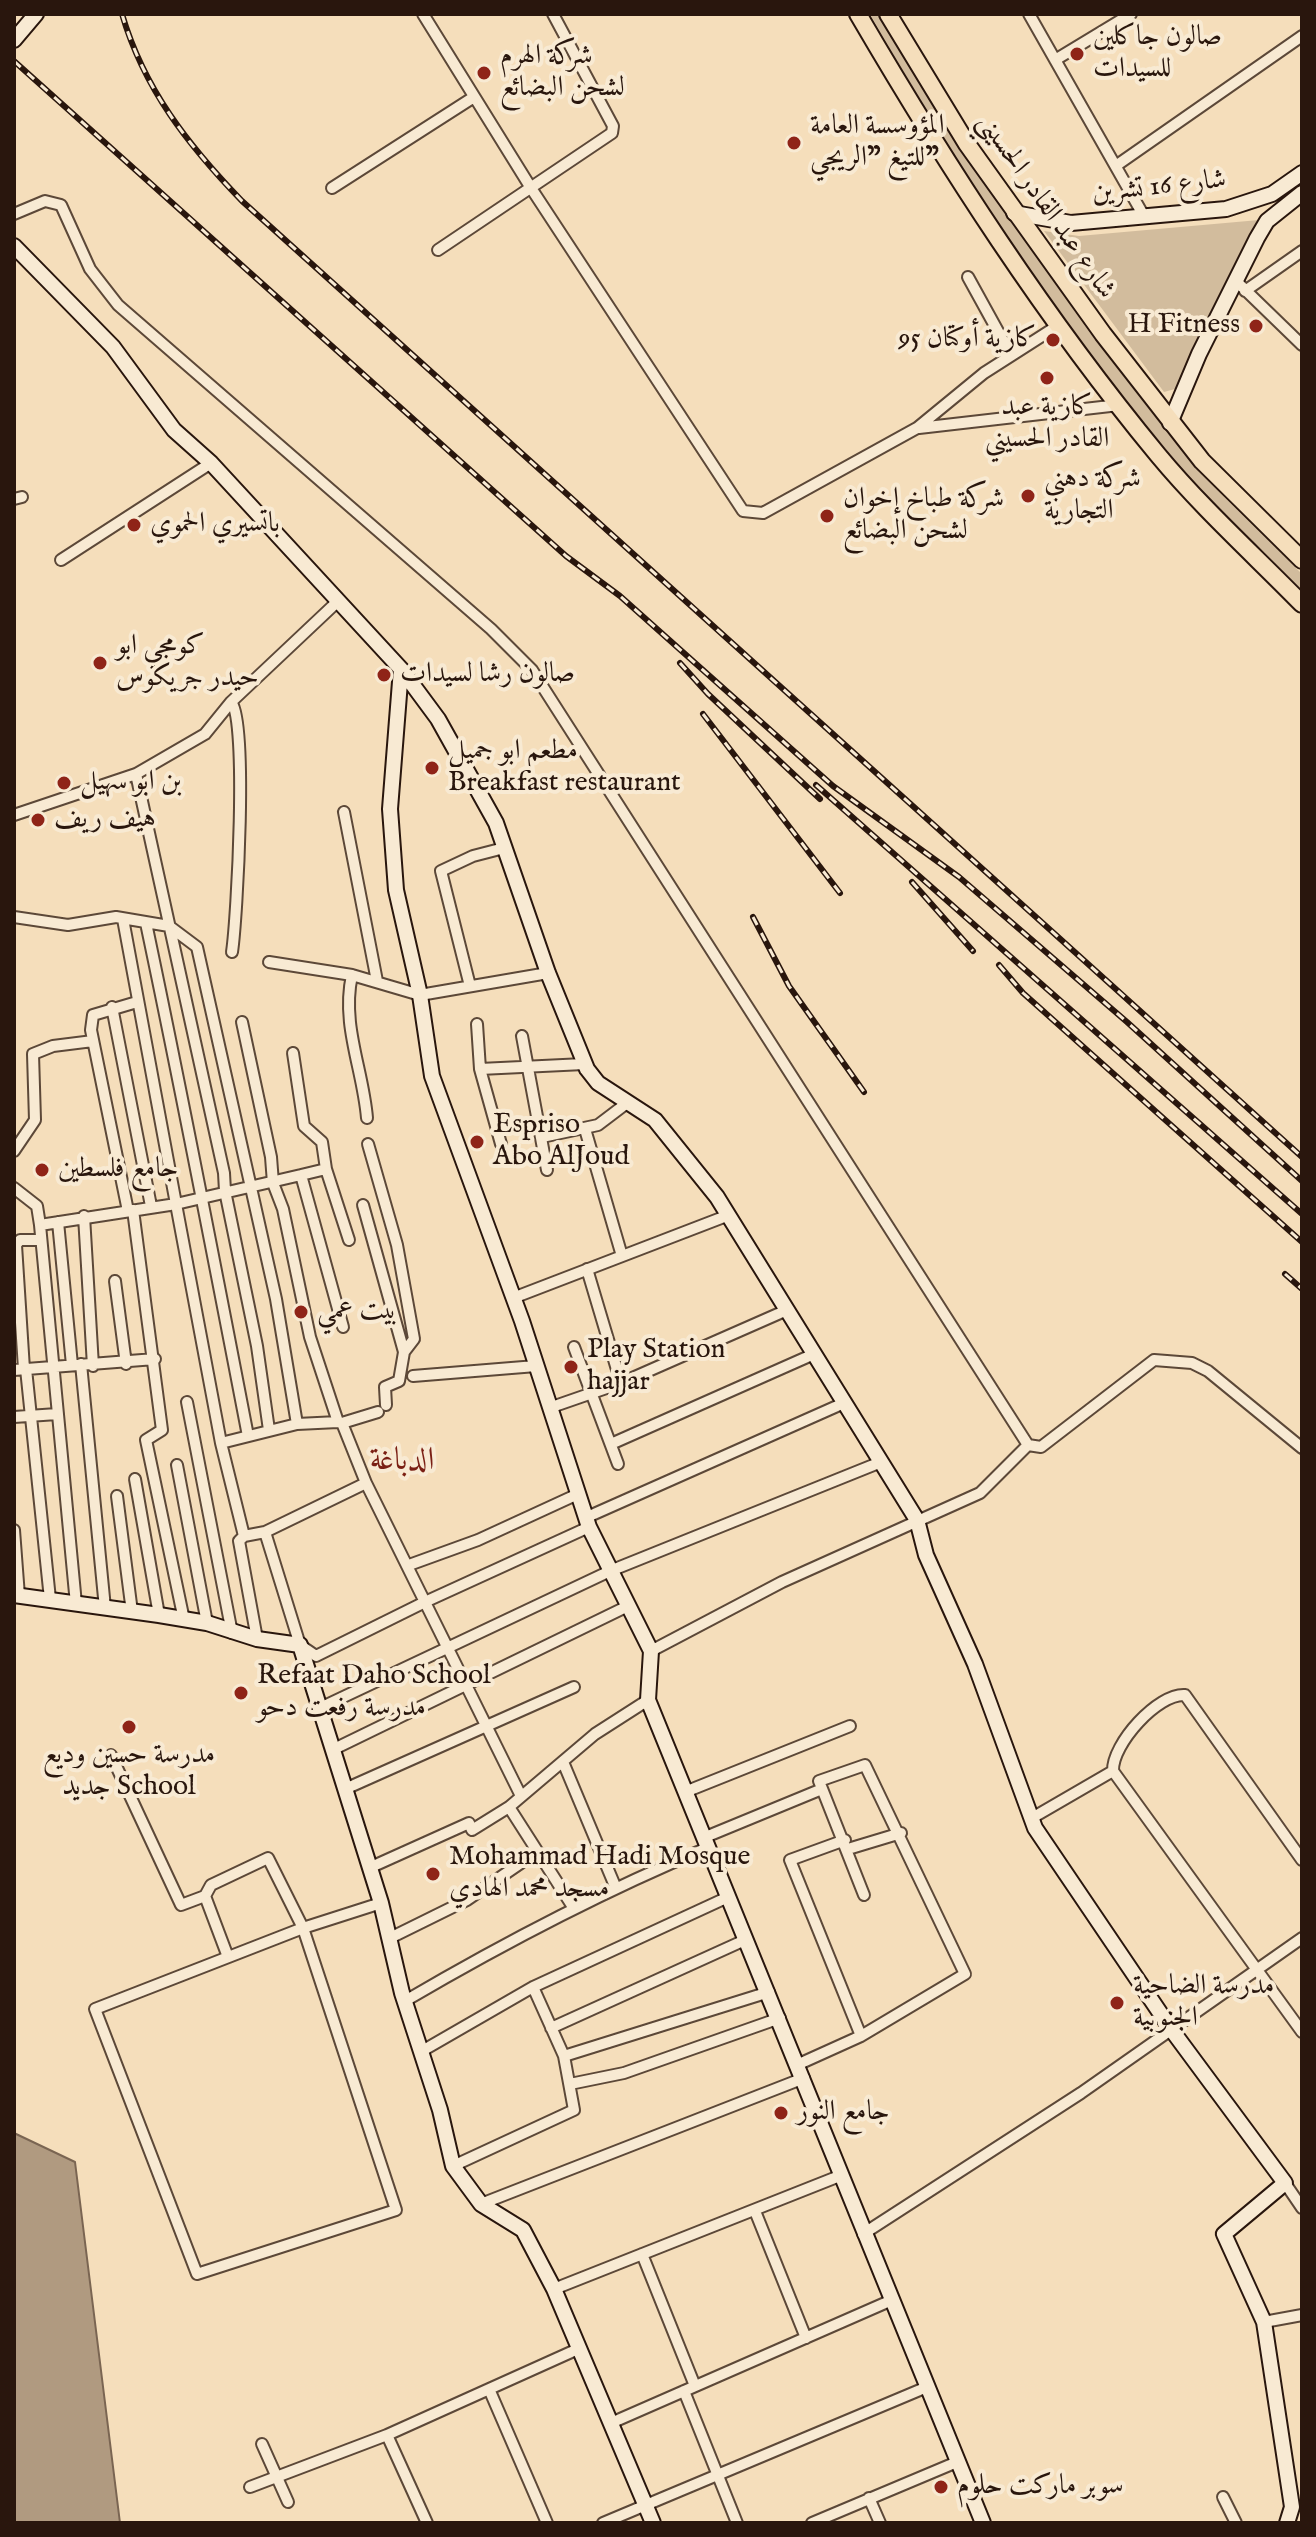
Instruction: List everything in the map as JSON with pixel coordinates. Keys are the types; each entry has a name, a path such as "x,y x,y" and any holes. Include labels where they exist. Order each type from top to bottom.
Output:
{"main road":[{"name":"شارع عبد القادر الحسيني","path":"858,14 959,182 1119,405 1160,458 1302,604"},
{"name":"شارع عبد القادر الحسيني","path":"888,14 1014,213 1170,423 1202,461 1302,560"}],"street":[{"path":"14,40 36,14"},
{"path":"423,14 531,188 743,511 763,513 917,428 1011,355 1059,325"},
{"path":"438,250 608,137 613,129 553,14"},
{"path":"1029,14 1145,218"},
{"path":"1055,60 1131,14"},
{"path":"1117,165 1302,36"},
{"path":"332,188 474,97"},
{"name":"شارع 16 تشرين","path":"1014,213 1071,223 1145,218 1250,204 1302,173"},
{"path":"1170,423 1240,285 1267,221 1302,193"},
{"path":"14,214 45,201 61,205 90,269 118,305 491,629 532,670 1028,1445 1041,1447 1154,1360 1192,1363 1208,1371 1302,1448"},
{"path":"14,246 113,347 174,430 211,463 336,603 401,669 438,719 496,823 548,973 584,1064 598,1083 663,1128 729,1215 917,1520 926,1555 975,1664 1032,1818 1171,2029 1302,2208"},
{"path":"1240,285 1302,251"},
{"path":"968,277 1011,355"},
{"path":"1240,285 1302,345"},
{"path":"917,428 1119,405"},
{"path":"61,560 211,463"},
{"path":"14,815 136,774 205,734 231,702 336,603"},
{"path":"401,669 390,809 396,890 420,995 432,1076 513,1298 587,1522 651,1651 648,1700 726,1898 802,2071 863,2234 983,2523"},
{"path":"231,702 239,717 236,923 232,952"},
{"path":"136,774 224,1173 257,1346 269,1430"},
{"path":"344,812 377,981"},
{"path":"470,986 441,871 473,856 504,848"},
{"path":"14,917 68,925 123,919 169,926 197,947 220,1037 249,1187 276,1299 297,1424"},
{"path":"123,919 221,1443 244,1536"},
{"path":"146,923 200,1197 224,1294 248,1436"},
{"path":"269,962 352,975 420,995 548,973"},
{"path":"352,975 347,1000 349,1026 367,1118"},
{"path":"137,1002 93,1015 93,1041 131,1210 155,1359 162,1430 146,1440 184,1620"},
{"path":"112,1007 151,1206"},
{"path":"242,1022 271,1157 273,1183 283,1209 310,1337 340,1423 366,1483 520,1794"},
{"path":"477,1024 480,1069 501,1144"},
{"path":"522,1036 547,1170"},
{"path":"14,1151 35,1120 33,1054 53,1046 93,1041"},
{"path":"293,1053 304,1126 320,1138 326,1169 349,1240"},
{"path":"480,1069 584,1064"},
{"path":"542,1137 598,1125 627,1103"},
{"path":"14,1127 25,1132"},
{"path":"585,1129 622,1256"},
{"path":"368,1144 397,1245 414,1339 404,1352"},
{"path":"40,1225 176,1204 326,1169"},
{"path":"301,1175 343,1327"},
{"path":"14,1188 37,1206 40,1225 76,1604"},
{"path":"221,1443 297,1424 340,1423 382,1409 385,1387 399,1381 404,1352 363,1205"},
{"path":"513,1298 729,1215"},
{"path":"84,1216 93,1366"},
{"path":"58,1222 105,1608"},
{"path":"41,1240 20,1240 15,1245 21,1369 30,1417 50,1599"},
{"path":"587,1269 621,1383"},
{"path":"115,1281 126,1364"},
{"path":"549,1408 621,1383 787,1310"},
{"path":"574,1347 618,1464"},
{"path":"611,1444 814,1354"},
{"path":"21,1369 126,1364 155,1359"},
{"path":"413,1376 536,1366"},
{"path":"187,1402 232,1633"},
{"path":"14,1530 17,1596 207,1623 257,1639 300,1645 316,1656 587,1522 844,1403"},
{"path":"14,1417 57,1414"},
{"path":"651,1651 782,1582 980,1493 1028,1445"},
{"path":"320,1708 610,1571 881,1462"},
{"path":"177,1465 207,1623"},
{"path":"135,1479 159,1615"},
{"path":"257,1639 239,1541 244,1536 265,1532 366,1483"},
{"path":"409,1565 478,1540 578,1494"},
{"path":"117,1496 132,1612"},
{"path":"265,1532 381,1903 405,2001 453,2166 481,2204 523,2230 554,2289 653,2523"},
{"path":"332,1750 628,1606"},
{"path":"345,1789 574,1687"},
{"path":"1302,1860 1185,1695 1174,1694 1163,1701 1123,1740 1112,1759 1113,1771 1302,2032"},
{"path":"369,1868 469,1823 472,1830 509,1807 520,1794 595,1734 648,1700"},
{"path":"685,1792 850,1726"},
{"path":"111,1755 181,1905 205,1896 211,1885 268,1858 303,1928 396,2210 197,2274 95,2009 303,1928 381,1903"},
{"path":"563,1762 615,1886"},
{"path":"481,2204 802,2071 965,1974 927,1898 901,1833 865,1765 819,1781 864,1895"},
{"path":"1032,1818 1113,1771"},
{"path":"405,2001 573,1907 822,1789"},
{"path":"509,1807 573,1907"},
{"path":"861,2036 790,1860 901,1833"},
{"path":"390,1938 467,1900 537,1852"},
{"path":"205,1896 228,1957"},
{"path":"422,2051 533,1987 726,1898"},
{"path":"863,2234 1081,2093 1302,1938"},
{"path":"551,2028 745,1940"},
{"path":"453,2166 574,2110 564,2056 533,1987"},
{"path":"564,2056 769,1992"},
{"path":"570,2084 624,2073 780,2018"},
{"path":"554,2289 842,2175"},
{"path":"1285,2183 1224,2234 1264,2322 1292,2507 1287,2523"},
{"path":"755,2211 806,2338"},
{"path":"642,2254 695,2386"},
{"path":"611,2423 892,2300"},
{"path":"1264,2322 1302,2315"},
{"path":"250,2487 387,2435 578,2349"},
{"path":"603,2523 927,2387"},
{"path":"489,2389 547,2523"},
{"path":"684,2391 737,2523"},
{"path":"387,2435 427,2523"},
{"path":"262,2444 288,2502"},
{"path":"816,2522 957,2462"},
{"path":"1223,2497 1236,2523"},
{"path":"869,2498 880,2523"}],"shaded area":[{"path":"870,14 877,14 892,30 938,111 1087,329 1171,437 1226,499 1302,574 1302,592 1182,471 1085,350 972,184"},
{"path":"1259,220 1175,389 1164,392 1044,231 1079,236"},
{"path":"14,2133 75,2162 120,2523 14,2523"}],"railway":[{"path":"122,14 142,67 170,115 242,201 1302,1157"},
{"path":"14,61 566,556 620,596 833,786 959,877 1127,1022 1302,1181"},
{"path":"680,663 708,694 820,799"},
{"path":"703,714 840,893"},
{"path":"816,785 1302,1214"},
{"path":"912,882 973,951"},
{"path":"753,917 789,986 864,1092"},
{"path":"999,965 1023,993 1302,1242"},
{"path":"1285,1274 1302,1289"}],"place":[{"name":"صالون جاكلين للسيدات","path":"1077,54"},
{"name":"شركة الهرم لشحن البضائع","path":"484,73"},
{"name":"المؤوسسة العامة للتيغ \"الريجي\"","path":"794,143"},
{"name":"H Fitness","path":"1256,326"},
{"name":"كازية أوكتان 95","path":"1053,340"},
{"name":"كازية عبد القادر الحسيني","path":"1047,378"},
{"name":"شركة دهني التجارية","path":"1028,496"},
{"name":"شركة طباخ إخوان لشحن البضائع","path":"827,516"},
{"name":"باتسيري الحموي","path":"134,525"},
{"name":"كومجي ابو حيدر جريكوس","path":"100,663"},
{"name":"صالون رشا لسيدات","path":"384,675"},
{"name":"مطعم ابو جميل Breakfast restaurant","path":"432,768"},
{"name":"بن ابو سهيل","path":"64,783"},
{"name":"هيف ريف","path":"38,820"},
{"name":"Espriso Abo AlJoud","path":"477,1142"},
{"name":"جامع فلسطين","path":"42,1170"},
{"name":"بيت عمي","path":"301,1312"},
{"name":"Play Station hajjar","path":"571,1367"},
{"name":"Refaat Daho School مدرسة رفعت دحو","path":"241,1693"},
{"name":"مدرسة حسين وديع جديد School","path":"129,1727"},
{"name":"Mohammad Hadi Mosque مسجد محمد الهادي","path":"433,1874"},
{"name":"مدرسة الضاحية الجنوبية","path":"1117,2003"},
{"name":"جامع النور","path":"781,2113"},
{"name":"سوبر ماركت حلوم","path":"941,2487"}],"district":[{"name":"الدباغة","path":"402,1462"}]}
